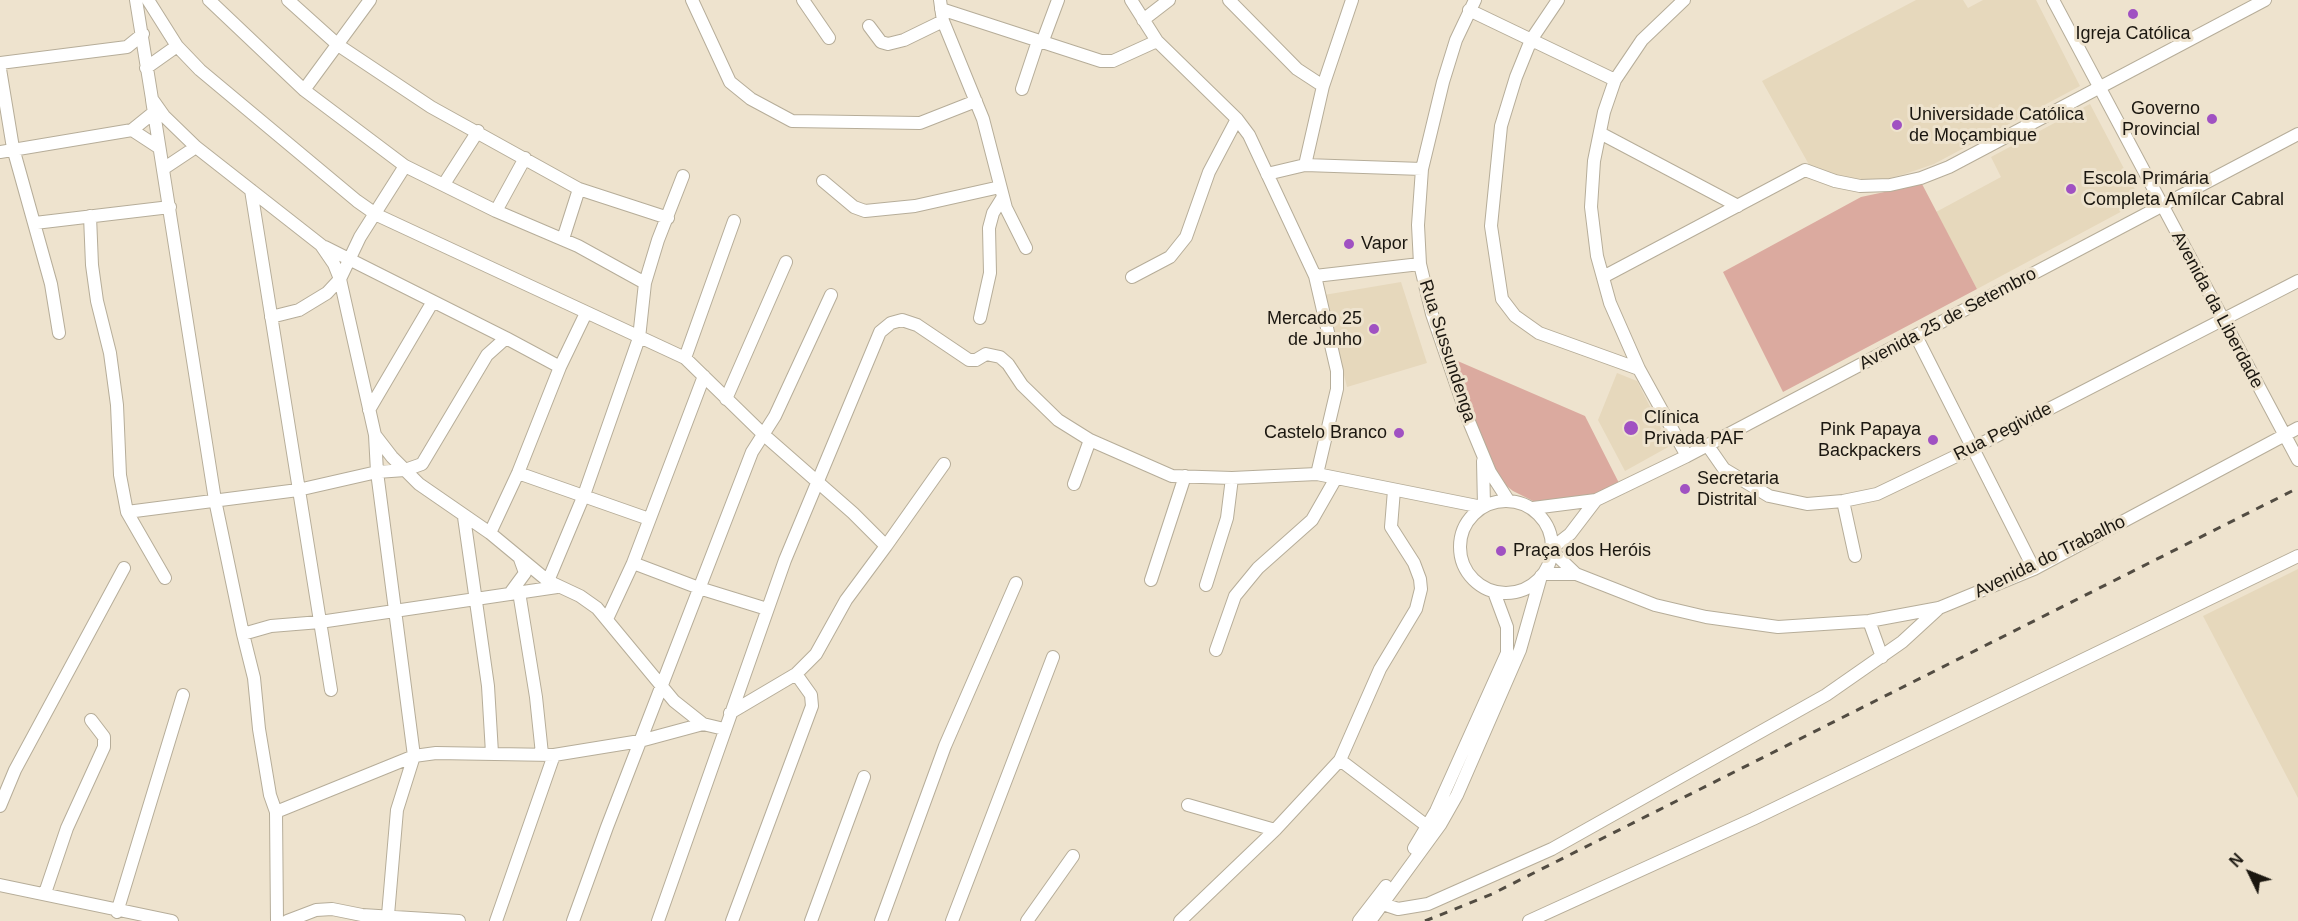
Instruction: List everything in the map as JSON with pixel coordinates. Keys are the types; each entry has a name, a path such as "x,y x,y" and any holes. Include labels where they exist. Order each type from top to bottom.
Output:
{"street":[{"path":"136,0 215,500 254,678 259,729 276,812 278,921"},
{"path":"148,0 177,46 200,70 374,213 685,358 764,435 819,482 886,546"},
{"path":"208,0 304,90 405,166 496,211 563,239 645,283"},
{"path":"288,0 338,45 431,107 579,189 668,218"},
{"path":"304,90 370,0"},
{"path":"692,0 730,82 751,99 792,121 920,123 976,101"},
{"path":"803,0 830,38"},
{"path":"1022,89 1058,0"},
{"path":"1131,0 1156,41 1237,119 1249,135 1315,276 1329,330 1337,380 1317,474"},
{"path":"1143,20 1169,0"},
{"path":"1229,0 1297,69 1323,86"},
{"path":"1558,0 1531,40 1501,126 1491,226 1502,298 1515,316 1539,333 1639,369"},
{"path":"1684,0 1642,40 1616,80 1594,161 1591,207 1597,256 1610,303 1639,369 1687,456"},
{"name":"Avenida da Liberdade","path":"2053,0 2298,460"},
{"path":"1603,277 1805,170 1835,181 1860,186 1890,184 1921,178 1949,167 2265,0"},
{"path":"1305,165 1323,86 1350,1"},
{"path":"1472,5 1531,40 1616,80"},
{"name":"Rua Sussundenga","path":"1472,5 1443,82 1422,169 1418,225 1420,264 1432,314 1484,456 1508,500"},
{"path":"941,10 976,101 1001,192 1026,248"},
{"path":"941,10 1101,61 1113,61 1156,41"},
{"path":"868,26 881,42 888,44 904,40 941,10"},
{"path":"0,63 127,47 143,34"},
{"path":"146,62 177,46"},
{"path":"127,47 146,62"},
{"path":"0,69 13,148 51,284 59,333"},
{"path":"152,99 164,116 196,147 321,245 348,261 560,367"},
{"path":"0,152 13,148 132,130 153,113"},
{"path":"1132,277 1170,257 1186,237 1209,172 1237,119"},
{"path":"132,130 158,147"},
{"path":"444,184 478,131"},
{"path":"1600,133 1738,206"},
{"name":"Avenida 25 de Setembro","path":"1533,508 1596,500 1708,446 2298,134"},
{"path":"163,169 196,147"},
{"path":"496,211 525,158"},
{"path":"1267,174 1305,165 1422,169"},
{"path":"271,317 299,310 327,293 340,279 374,213 405,166"},
{"path":"552,584 639,338 645,283 658,240 683,176"},
{"path":"823,181 854,207 865,211 915,206 1001,192"},
{"path":"563,239 579,189"},
{"path":"251,190 331,690"},
{"path":"980,318 990,273 989,228 1001,192"},
{"path":"35,223 170,207"},
{"path":"90,216 92,265 97,301 110,353 117,405 120,475 128,512 165,578"},
{"path":"685,358 734,221"},
{"path":"321,245 340,279 375,435 377,472 414,756 397,810 388,915"},
{"path":"726,399 786,262"},
{"path":"1315,276 1420,264"},
{"name":"Rua Pegivide","path":"1708,446 1724,469 1769,496 1807,504 1843,501 1877,494 1971,449 2298,281"},
{"path":"573,921 661,685 752,452 764,435 831,296"},
{"path":"369,410 432,303"},
{"path":"490,533 518,473 560,367 586,313"},
{"path":"658,921 785,560 880,332 891,323 902,320 917,325 969,360 976,360 986,354 1000,357 1058,420 1090,440 1172,476 1232,478 1317,474 1483,506 1508,500 1533,508 1544,519 1551,533 1552,550 1542,575 1520,650 1457,795 1440,825 1370,921"},
{"path":"482,328 487,355"},
{"path":"1916,336 1971,449 2034,569"},
{"path":"419,484 422,464 487,355 506,338"},
{"path":"607,619 633,563 704,376"},
{"name":"Avenida do Trabalho","path":"1542,575 1576,574 1655,605 1706,617 1778,627 1869,621 1939,608 2034,569 2298,428"},
{"path":"375,435 419,484 490,533 552,584 580,596 607,619 674,701 703,723 724,729"},
{"path":"1074,484 1090,440"},
{"name":"Rua Sussundenga","path":"1483,506 1484,456"},
{"path":"128,512 298,490 377,472 405,470 422,464"},
{"path":"730,713 796,674 816,654 846,600 944,464"},
{"path":"518,473 649,519"},
{"path":"1151,580 1185,476"},
{"path":"1206,585 1224,532 1232,478"},
{"path":"1216,651 1235,596 1258,568 1312,520 1336,478"},
{"path":"1180,921 1275,830 1340,760 1380,669 1416,609 1421,589 1414,563 1391,527 1394,490"},
{"name":"Avenida 25 de Setembro","path":"1552,550 1570,534 1596,500"},
{"path":"1843,501 1855,556"},
{"path":"1483,506 1470,517 1462,531 1459,546 1462,561 1469,575 1480,585 1494,592 1515,592 1525,589 1542,575"},
{"path":"464,517 488,686 492,753"},
{"name":"Avenida do Trabalho","path":"1552,550 1576,574"},
{"path":"1529,921 1753,819 2298,556"},
{"path":"496,921 548,755 515,592 525,573 519,558"},
{"path":"633,563 699,588 767,609"},
{"path":"0,806 20,761 123,568"},
{"path":"243,634 270,626 320,622 395,611 552,584"},
{"path":"881,921 945,746 1016,584"},
{"path":"1359,921 1404,863 1427,826 1507,652 1507,627 1494,592"},
{"path":"1383,904 1398,909 1428,904 1552,849 1826,695 1882,657 1939,608"},
{"path":"1869,621 1882,657"},
{"path":"952,921 1053,657"},
{"path":"732,921 812,706 811,695 796,674"},
{"path":"117,912 183,695"},
{"path":"45,893 67,828 104,747 104,737 91,720"},
{"path":"276,812 414,756 436,753 548,755 640,741 703,723"},
{"path":"1340,760 1427,826"},
{"path":"811,921 864,777"},
{"path":"1188,805 1275,830"},
{"path":"1027,921 1073,856"},
{"path":"0,885 45,893 117,912 172,921"},
{"path":"287,921 316,910 332,909 363,915 459,921"}],"shaded area":[{"name":"Universidade Católica de Moçambique","path":"1916,0 1963,0 1968,8 1983,0 2036,0 2080,86 1934,164 1905,174 1868,184 1812,170 1762,81"},
{"name":"Escola Primária Completa Amílcar Cabral","path":"2090,104 2141,201 1977,289 1936,212 2001,177 1991,157"},
{"path":"1922,184 1977,289 1783,392 1723,272 1861,197"},
{"name":"Mercado 25 de Junho","path":"1401,282 1427,363 1347,387 1324,295"},
{"path":"1453,359 1585,416 1619,483 1573,504 1535,502 1513,491 1495,477 1489,466 1467,393"},
{"name":"Clínica Privada PAF","path":"1617,373 1637,381 1670,446 1625,471 1598,420"},
{"path":"2298,569 2298,798 2203,616"}],"railway":[{"path":"1425,921 1492,894 2298,488"}],"place":[{"name":"Igreja Católica","path":"2133,14"},
{"name":"Governo Provincial","path":"2212,119"},
{"name":"Universidade Católica de Moçambique","path":"1897,125"},
{"name":"Escola Primária Completa Amílcar Cabral","path":"2071,189"},
{"name":"Vapor","path":"1349,244"},
{"name":"Mercado 25 de Junho","path":"1374,329"},
{"name":"Clínica Privada PAF","path":"1631,428"},
{"name":"Castelo Branco","path":"1399,433"},
{"name":"Pink Papaya Backpackers","path":"1933,440"},
{"name":"Secretaria Distrital","path":"1685,489"},
{"name":"Praça dos Heróis","path":"1501,551"}]}
